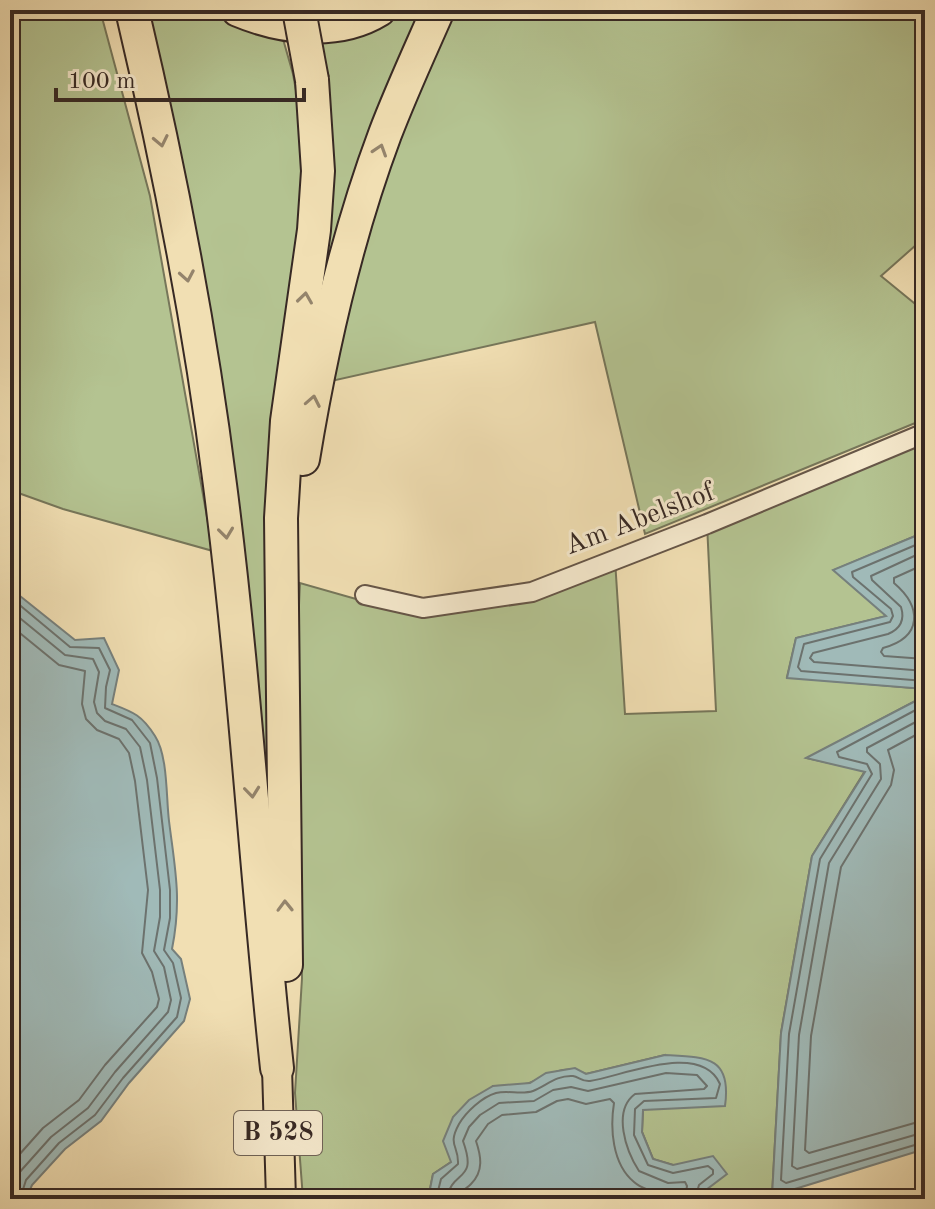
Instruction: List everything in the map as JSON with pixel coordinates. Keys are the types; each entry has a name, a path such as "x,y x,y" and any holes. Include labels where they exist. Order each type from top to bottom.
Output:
{"highway":[{"path":"132,10 174,199 220,483 277,1068"},
{"path":"238,10 280,24 329,27 379,10"},
{"path":"277,1068 286,995 281,518 287,421 314,230 318,171 312,80 299,10"},
{"path":"284,645 298,487 330,321 385,135 438,10"},
{"name":"B 528","path":"277,1068 281,1199"}],"street":[{"name":"Am Abelshof","path":"365,595 423,608 532,592 707,524 925,433"}],"green space":[{"path":"10,10 100,10 150,196 213,551 63,509 10,490"},
{"path":"145,10 213,10 260,33 283,39 300,113 302,183 273,896"},
{"path":"394,10 427,10 322,308 314,33"},
{"path":"448,10 925,10 925,237 881,276 925,312 925,419 645,534 595,322 327,382 366,235 405,119"},
{"path":"925,433 925,532 834,570 887,616 796,638 787,677 925,689 925,696 807,758 865,771 812,856 781,1033 772,1196 760,1199 701,1199 706,1190 673,1165 653,1159 642,1132 643,1109 674,1107 665,1055 586,1074 571,1069 552,1073 528,1084 493,1086 451,1162 433,1174 428,1199 303,1199 295,1093 302,978 300,583 363,601 423,608 532,592 615,560 625,714 716,711 707,524"}],"water":[{"path":"925,532 925,689 787,678 796,638 886,616 833,570"},
{"path":"10,588 75,640 104,638 119,670 112,704 141,719 159,744 164,765 176,884 177,915 172,949 181,959 190,999 184,1021 129,1083 101,1121 65,1149 32,1185 26,1199 10,1199"},
{"path":"925,696 925,1149 772,1196 781,1033 812,856 865,772 806,758"},
{"path":"665,1055 713,1062 724,1077 725,1106 643,1110 642,1132 653,1159 673,1165 713,1156 727,1174 706,1190 701,1199 428,1199 433,1174 451,1162 443,1141 453,1117 469,1100 493,1086 530,1083 546,1073 575,1068 586,1074"}]}
